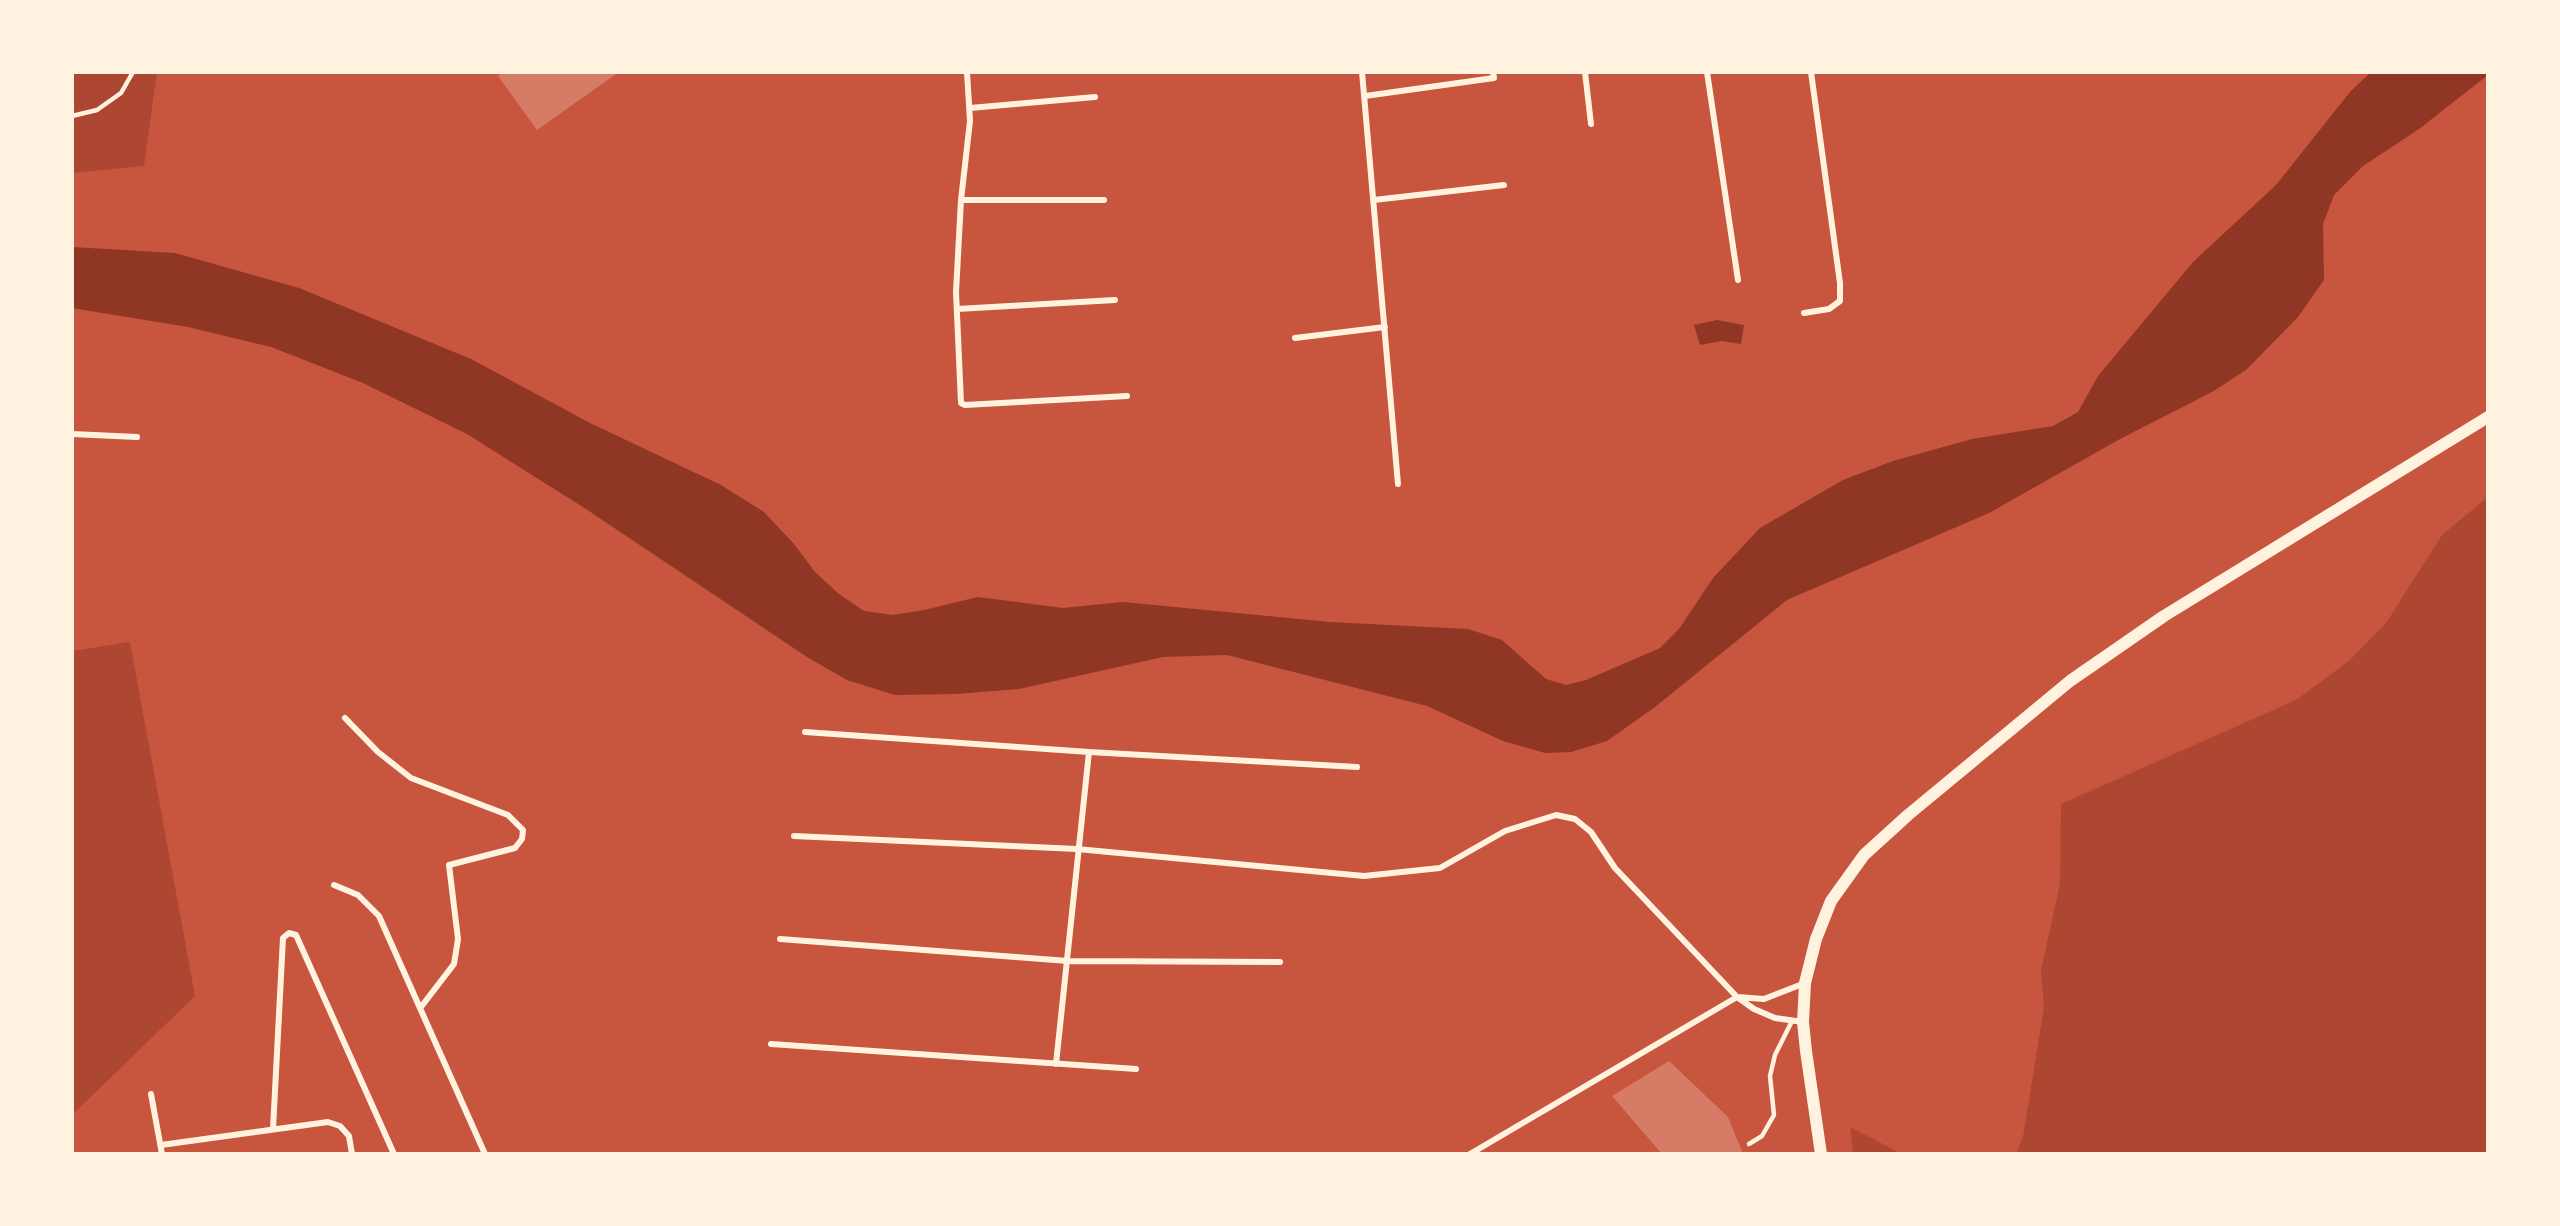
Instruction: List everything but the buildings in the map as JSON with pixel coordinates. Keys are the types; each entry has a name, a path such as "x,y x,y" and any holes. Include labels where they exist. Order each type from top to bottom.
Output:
{"main road":[{"path":"1821,1154 1798,1022 1815,939 1831,901 1864,855 1908,814 2070,681 2164,616 2488,417"}],"street":[{"path":"967,72 970,108 961,200 957,309 961,403 965,405 1127,396"},
{"path":"1362,72 1398,484"},
{"path":"1365,96 1494,78 1493,72"},
{"path":"1585,72 1591,124"},
{"path":"1707,72 1738,280"},
{"path":"1804,314 1829,309 1840,301 1840,283 1811,72"},
{"path":"970,108 1095,97"},
{"path":"1374,200 1504,185"},
{"path":"961,200 1104,200"},
{"path":"957,309 1115,300"},
{"path":"1295,338 1385,327"},
{"path":"72,434 137,437"},
{"path":"345,718 378,752 411,778 508,815 523,830 522,839 515,848 449,865 458,939 454,964 421,1007"},
{"path":"805,732 1089,752 1357,767"},
{"path":"1056,1064 1089,752"},
{"path":"794,836 1077,849 1364,876 1440,868 1504,831 1556,815 1575,819 1591,832 1614,868 1737,997 1754,1009 1775,1018 1798,1022"},
{"path":"334,885 358,895 379,916 485,1154"},
{"path":"273,1129 283,938 289,933 296,935 394,1154"},
{"path":"780,939 1068,961 1280,962"},
{"path":"1470,1154 1737,997 1764,999 1805,983"},
{"path":"771,1044 1137,1069"},
{"path":"151,1094 162,1154"},
{"path":"161,1145 328,1122 340,1126 349,1136 352,1154"}],"lane":[{"path":"72,116 97,110 122,93 133,72"},
{"path":"1749,1144 1762,1136 1774,1115 1770,1076 1775,1055 1798,1022"}],"shaded area":[{"path":"72,72 157,72 144,166 72,173"},
{"path":"2371,72 2488,72 2488,75 2419,129 2363,166 2334,195 2323,224 2324,280 2298,317 2246,370 2212,392 2120,439 1989,513 1787,600 1655,707 1607,741 1571,752 1545,753 1503,741 1427,706 1227,655 1163,657 1019,689 956,694 895,695 847,680 807,657 586,509 467,434 363,383 271,347 188,327 72,308 72,247 175,253 299,288 471,359 590,423 721,485 764,512 794,544 815,572 839,594 864,611 893,615 978,597 1063,608 1123,602 1330,622 1468,629 1502,640 1546,679 1566,685 1586,680 1660,648 1679,629 1713,578 1760,528 1843,480 1893,461 1972,439 2053,426 2078,412 2098,376 2193,262 2276,185 2350,92"},
{"path":"1717,320 1744,325 1741,344 1722,341 1700,345 1694,325"},
{"path":"2488,497 2488,1154 2016,1154 2023,1137 2044,1007 2041,970 2060,884 2061,804 2296,700 2350,660 2386,623 2442,535"},
{"path":"130,642 195,996 72,1115 72,651"},
{"path":"1850,1127 1902,1154 1853,1154"}]}
